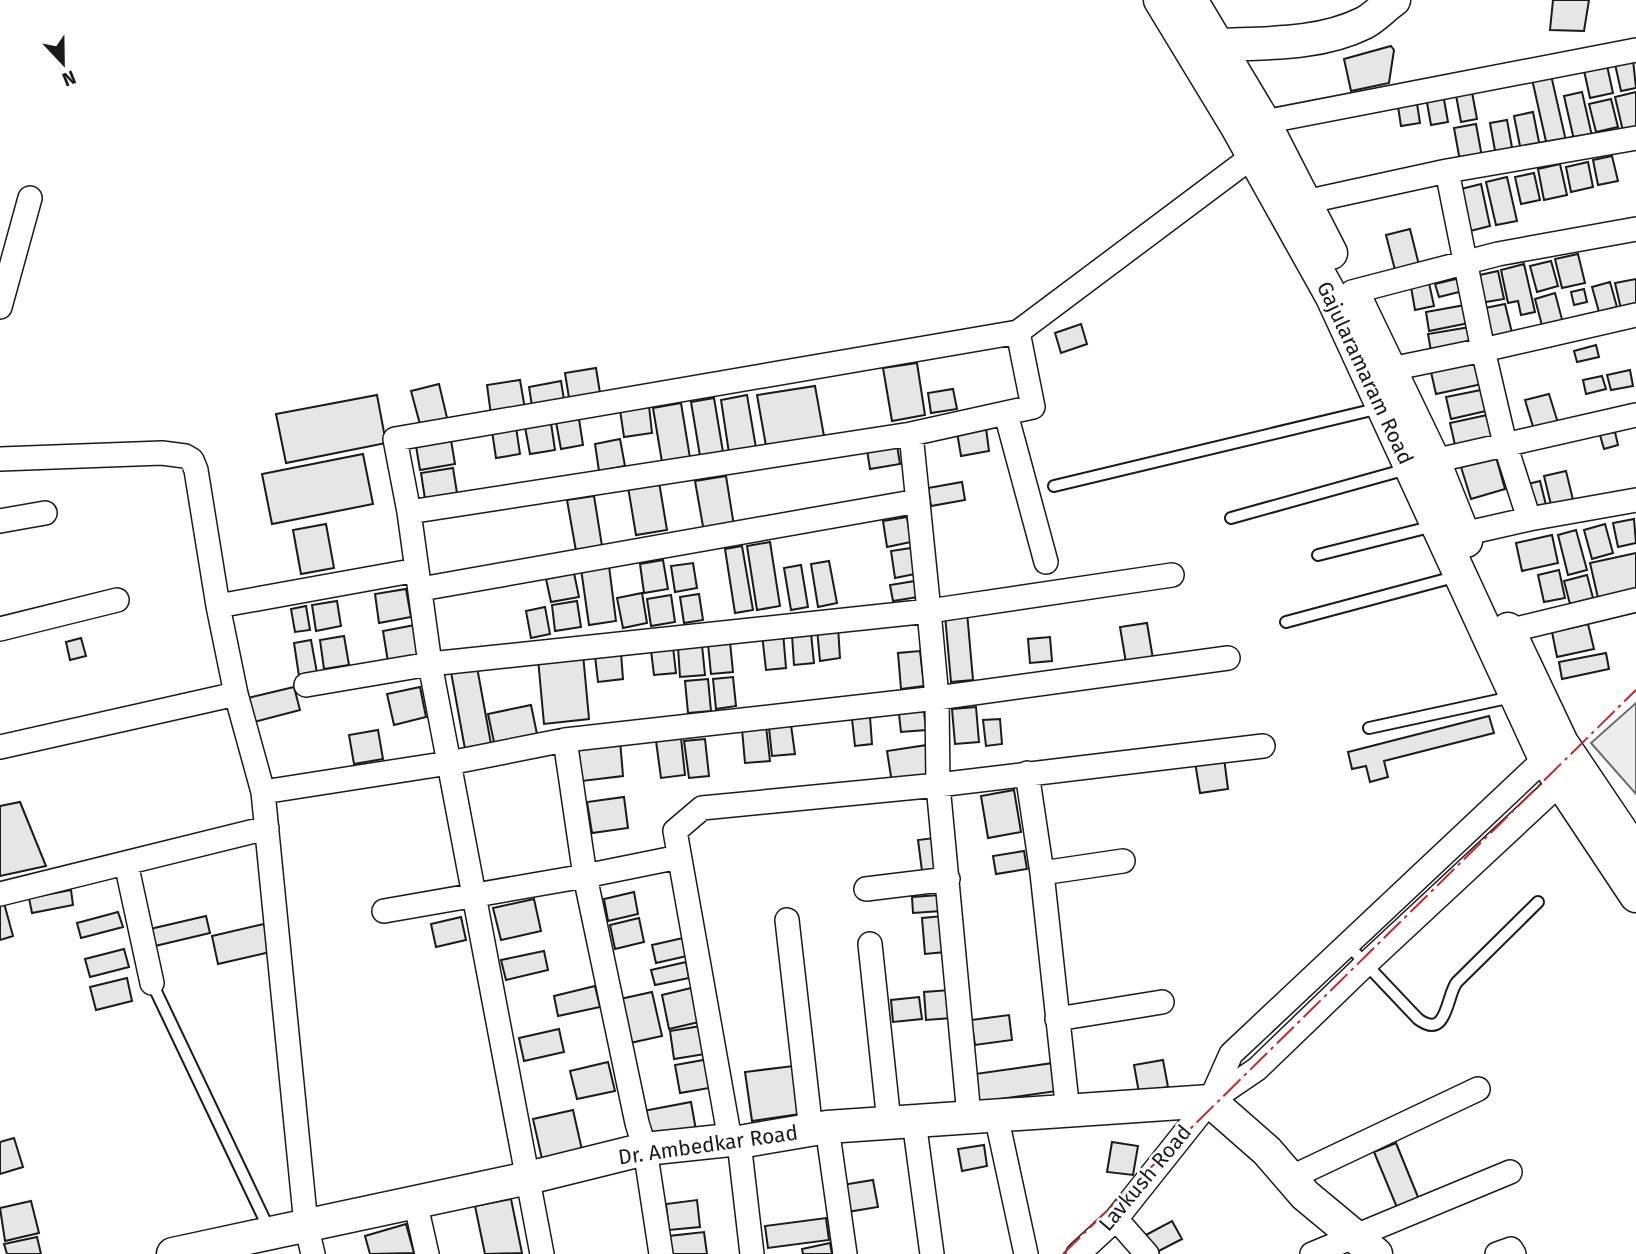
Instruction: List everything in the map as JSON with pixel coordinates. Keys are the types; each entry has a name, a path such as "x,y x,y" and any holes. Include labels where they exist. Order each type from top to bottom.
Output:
{"main road":[{"name":"Gajularamaram Road","path":"1160,0 1253,156 1332,297 1383,407 1422,465 1450,530 1460,575 1515,696 1561,763 1636,853"},
{"path":"1191,0 1264,122 1391,369 1422,465"},
{"path":"1219,45 1326,37 1364,23 1394,0"},
{"path":"1450,530 1508,631 1561,763 1636,896"},
{"path":"1210,1101 1267,1151 1305,1195 1365,1245"},
{"name":"Dr. Ambedkar Road","path":"173,1254 207,1251 272,1234 309,1240 415,1201 528,1178 645,1149 902,1121 1210,1101"}],"street":[{"path":"1264,122 1636,50"},
{"path":"1304,202 1447,171 1636,138"},
{"path":"542,1254 430,663 409,512 395,439 1018,332 1253,156"},
{"path":"1447,171 1504,444 1529,519"},
{"path":"0,306 30,198"},
{"path":"1352,292 1464,262 1636,229"},
{"path":"1391,369 1636,315"},
{"path":"409,512 911,434 1033,407 1018,332"},
{"path":"1006,414 1046,562"},
{"path":"1422,465 1636,415"},
{"path":"911,434 937,698 938,785 948,879 983,1116 1026,1254"},
{"path":"0,459 147,453 185,456 192,460 196,470 218,606 236,694 264,792 309,1240"},
{"path":"1450,530 1636,500"},
{"path":"218,606 419,579 918,502"},
{"path":"0,522 45,513"},
{"path":"306,685 430,663 929,611 1172,575"},
{"path":"0,628 117,600"},
{"path":"1508,631 1636,600"},
{"path":"264,792 449,763 565,740 937,698 1227,658"},
{"path":"0,747 236,694"},
{"path":"565,740 585,876 637,1123 645,1149 661,1254"},
{"path":"752,1254 735,1141 675,831 702,808 938,785 1263,746"},
{"path":"1210,1101 1231,1054 1347,944 1561,763"},
{"path":"1210,1101 1257,1069 1366,964 1561,763"},
{"path":"1027,773 1042,873 1068,1112"},
{"path":"0,894 267,828"},
{"path":"384,911 679,857"},
{"path":"1042,873 1122,861"},
{"path":"126,863 152,983"},
{"path":"866,889 948,879"},
{"path":"787,920 819,1129 845,1254"},
{"path":"870,944 902,1121 932,1254"},
{"path":"1057,1019 1162,1002"},
{"path":"1290,1178 1478,1089"},
{"name":"Lavkush Road","path":"1078,1254 1116,1219 1210,1101"},
{"path":"1312,1254 1365,1245 1510,1172"},
{"path":"415,1201 427,1254"},
{"path":"1116,1219 1147,1254"},
{"path":"1497,1254 1511,1249 1514,1254"}],"lane":[{"path":"1054,486 1383,407"},
{"path":"1231,518 1422,465"},
{"path":"1318,555 1450,530"},
{"path":"1286,622 1460,575"},
{"path":"1369,727 1515,696"},
{"path":"1347,944 1418,1019 1428,1025 1434,1025 1447,1010 1450,994 1457,982 1538,902"},
{"path":"152,983 272,1234"}],"shaded area":[{"path":"1636,703 1636,794 1591,743"}],"building":[{"path":"1553,0 1589,0 1584,31 1550,30"},
{"path":"1391,46 1394,50 1389,83 1351,91 1344,59"},
{"path":"1633,60 1636,88 1621,91 1615,64"},
{"path":"1606,61 1613,93 1590,98 1583,66"},
{"path":"1551,75 1566,141 1547,146 1532,79"},
{"path":"1471,87 1477,119 1461,122 1455,90"},
{"path":"1582,92 1592,136 1574,140 1564,96"},
{"path":"1636,92 1636,128 1623,131 1615,97"},
{"path":"1443,94 1448,122 1431,125 1426,97"},
{"path":"1416,97 1420,123 1401,126 1397,100"},
{"path":"1611,99 1618,127 1596,132 1589,104"},
{"path":"1533,112 1540,147 1521,151 1514,116"},
{"path":"1507,120 1513,153 1496,156 1490,123"},
{"path":"1476,124 1482,157 1460,161 1454,128"},
{"path":"1612,156 1618,181 1598,185 1593,160"},
{"path":"1588,162 1593,187 1571,192 1566,167"},
{"path":"1560,164 1567,195 1544,200 1538,169"},
{"path":"1534,173 1540,200 1521,204 1515,177"},
{"path":"1507,177 1517,221 1496,225 1486,182"},
{"path":"1481,184 1490,226 1466,232 1457,190"},
{"path":"1410,229 1419,265 1395,270 1386,235"},
{"path":"1578,254 1585,283 1562,288 1555,259"},
{"path":"1551,261 1558,286 1537,292 1530,266"},
{"path":"1524,264 1535,312 1521,315 1518,301 1508,303 1501,270"},
{"path":"1498,271 1504,299 1480,303 1475,276"},
{"path":"1460,278 1463,291 1439,297 1435,284"},
{"path":"1636,279 1636,306 1621,309 1615,283"},
{"path":"1610,282 1617,307 1599,312 1592,287"},
{"path":"1429,283 1434,306 1415,310 1411,287"},
{"path":"1584,289 1587,302 1574,305 1571,292"},
{"path":"1555,293 1564,327 1544,333 1535,299"},
{"path":"1505,304 1513,337 1488,343 1480,309"},
{"path":"1465,305 1469,323 1429,331 1426,312"},
{"path":"1081,324 1087,344 1061,353 1055,333"},
{"path":"1470,327 1474,349 1432,357 1428,334"},
{"path":"1596,345 1599,357 1577,362 1574,351"},
{"path":"1478,362 1482,384 1436,394 1431,372"},
{"path":"917,363 925,415 892,421 883,368"},
{"path":"596,368 600,393 569,398 565,373"},
{"path":"1630,370 1633,386 1611,390 1607,375"},
{"path":"1602,376 1606,389 1586,394 1583,380"},
{"path":"520,380 525,409 491,415 487,385"},
{"path":"561,381 564,400 532,406 529,387"},
{"path":"439,384 448,422 421,428 411,391"},
{"path":"815,386 824,436 766,446 757,395"},
{"path":"953,389 957,409 931,413 928,393"},
{"path":"1481,390 1486,411 1451,419 1446,397"},
{"path":"1549,394 1558,423 1534,430 1525,400"},
{"path":"377,395 386,443 286,463 276,414"},
{"path":"747,395 756,448 729,453 721,400"},
{"path":"714,398 723,452 700,456 691,402"},
{"path":"681,403 690,458 662,462 653,408"},
{"path":"649,406 652,433 624,437 620,410"},
{"path":"1487,415 1492,437 1455,445 1450,423"},
{"path":"579,419 583,445 561,449 556,422"},
{"path":"551,423 555,450 530,454 525,427"},
{"path":"516,427 520,454 496,458 492,431"},
{"path":"986,428 989,451 961,456 957,432"},
{"path":"1615,432 1618,445 1604,449 1600,435"},
{"path":"620,439 625,466 599,471 595,444"},
{"path":"451,440 455,464 420,470 416,446"},
{"path":"897,445 900,464 870,469 867,450"},
{"path":"363,454 373,504 272,524 262,474"},
{"path":"1496,457 1505,489 1471,499 1461,467"},
{"path":"453,468 457,493 425,499 421,473"},
{"path":"1566,471 1574,504 1552,509 1544,476"},
{"path":"726,476 734,526 704,532 695,481"},
{"path":"1540,481 1547,509 1535,512 1528,484"},
{"path":"659,482 667,530 636,535 628,487"},
{"path":"962,482 965,500 931,506 928,488"},
{"path":"594,496 602,546 576,551 567,500"},
{"path":"907,517 911,542 887,547 883,521"},
{"path":"1634,519 1636,543 1618,547 1613,523"},
{"path":"326,524 334,568 301,574 293,530"},
{"path":"1605,524 1613,553 1592,559 1584,530"},
{"path":"1576,530 1587,570 1568,575 1558,535"},
{"path":"1552,535 1558,563 1522,571 1516,543"},
{"path":"770,542 780,606 757,610 747,546"},
{"path":"742,546 753,610 735,613 725,549"},
{"path":"911,548 915,574 895,578 891,551"},
{"path":"1636,553 1636,590 1598,598 1590,563"},
{"path":"663,560 668,589 644,593 640,564"},
{"path":"829,561 837,603 818,607 811,564"},
{"path":"693,563 697,588 675,592 671,566"},
{"path":"801,565 808,607 791,610 784,568"},
{"path":"609,566 616,621 589,625 581,569"},
{"path":"1559,570 1565,598 1544,602 1538,575"},
{"path":"574,573 579,597 551,602 546,579"},
{"path":"1587,575 1593,598 1570,604 1564,581"},
{"path":"915,581 918,597 893,601 890,585"},
{"path":"406,589 411,617 379,623 375,594"},
{"path":"642,593 647,623 623,628 617,598"},
{"path":"699,594 703,620 684,623 680,597"},
{"path":"671,595 675,622 651,626 647,599"},
{"path":"337,601 341,626 316,631 312,605"},
{"path":"577,601 581,627 555,631 552,605"},
{"path":"306,606 310,630 295,632 291,609"},
{"path":"545,607 550,634 531,638 526,611"},
{"path":"967,612 973,680 951,682 945,615"},
{"path":"1147,623 1153,659 1126,663 1120,627"},
{"path":"1588,624 1594,649 1557,657 1552,632"},
{"path":"415,625 420,657 388,662 383,631"},
{"path":"838,627 840,658 820,661 817,629"},
{"path":"783,632 786,668 766,670 762,634"},
{"path":"811,633 814,663 794,665 792,635"},
{"path":"344,636 349,665 324,669 320,640"},
{"path":"1050,637 1052,661 1030,663 1028,639"},
{"path":"81,638 86,656 70,660 66,642"},
{"path":"311,640 317,673 299,676 294,643"},
{"path":"730,642 733,672 711,674 708,644"},
{"path":"702,645 705,675 680,677 678,647"},
{"path":"673,647 676,673 654,675 651,650"},
{"path":"920,651 924,686 901,689 898,653"},
{"path":"621,653 623,679 598,682 595,656"},
{"path":"1606,653 1609,669 1562,679 1559,662"},
{"path":"583,654 589,719 544,724 538,659"},
{"path":"477,667 491,744 465,749 451,672"},
{"path":"733,677 736,706 716,709 713,679"},
{"path":"708,679 711,711 688,713 685,681"},
{"path":"294,687 300,710 254,722 248,698"},
{"path":"420,687 426,717 394,725 387,694"},
{"path":"531,705 538,739 495,747 488,714"},
{"path":"976,707 979,742 955,744 952,709"},
{"path":"924,711 926,730 901,732 899,714"},
{"path":"1489,716 1494,733 1384,761 1388,777 1370,782 1366,766 1352,769 1348,752"},
{"path":"870,717 872,744 855,746 852,719"},
{"path":"1000,719 1002,744 986,746 983,720"},
{"path":"791,725 795,754 772,756 769,728"},
{"path":"766,726 770,761 745,763 742,729"},
{"path":"378,730 383,759 354,764 349,735"},
{"path":"681,738 685,775 661,778 656,741"},
{"path":"705,739 709,776 689,778 684,741"},
{"path":"620,740 623,776 582,781 578,745"},
{"path":"927,745 932,778 892,783 887,751"},
{"path":"1224,758 1228,789 1200,793 1195,762"},
{"path":"1014,790 1021,832 988,838 981,796"},
{"path":"624,797 628,828 592,833 587,802"},
{"path":"20,802 46,866 0,876 0,806"},
{"path":"934,838 938,869 922,871 918,840"},
{"path":"1024,851 1027,869 996,874 993,856"},
{"path":"71,890 73,905 32,913 29,898"},
{"path":"634,892 638,914 608,921 604,899"},
{"path":"939,895 941,911 913,913 912,897"},
{"path":"534,899 541,931 501,940 493,908"},
{"path":"4,903 13,936 0,940 0,904"},
{"path":"118,912 123,927 81,938 77,923"},
{"path":"206,916 210,933 155,946 150,929"},
{"path":"943,916 945,952 925,954 922,918"},
{"path":"461,917 466,940 436,947 431,924"},
{"path":"639,918 644,942 615,949 610,925"},
{"path":"264,924 270,952 218,964 212,936"},
{"path":"683,938 687,956 656,963 652,945"},
{"path":"124,949 129,967 90,977 85,959"},
{"path":"544,951 548,970 506,980 501,960"},
{"path":"686,962 689,978 655,985 651,970"},
{"path":"127,978 132,1001 96,1010 90,987"},
{"path":"595,986 600,1007 558,1016 554,996"},
{"path":"691,988 699,1022 669,1029 662,995"},
{"path":"950,990 952,1018 926,1020 924,992"},
{"path":"652,992 662,1036 630,1043 620,999"},
{"path":"919,997 922,1019 893,1022 891,1000"},
{"path":"1009,1015 1012,1040 975,1045 971,1020"},
{"path":"701,1026 705,1054 674,1059 670,1031"},
{"path":"559,1029 564,1052 524,1061 519,1038"},
{"path":"709,1059 715,1087 680,1093 675,1065"},
{"path":"1163,1060 1168,1087 1139,1093 1134,1065"},
{"path":"608,1062 615,1091 577,1099 570,1071"},
{"path":"1053,1063 1057,1091 978,1102 975,1074"},
{"path":"793,1066 800,1114 752,1121 745,1072"},
{"path":"691,1102 697,1136 650,1145 643,1111"},
{"path":"573,1110 582,1150 542,1159 533,1119"},
{"path":"14,1138 23,1167 0,1174 0,1142"},
{"path":"1112,1142 1138,1146 1133,1175 1107,1172"},
{"path":"1396,1143 1420,1202 1398,1210 1374,1152"},
{"path":"984,1145 987,1166 962,1171 958,1149"},
{"path":"873,1180 878,1207 847,1212 842,1185"},
{"path":"511,1199 522,1253 485,1254 475,1206"},
{"path":"697,1200 700,1227 669,1230 666,1204"},
{"path":"31,1201 39,1233 5,1241 0,1208"},
{"path":"826,1218 829,1240 768,1248 765,1226"},
{"path":"1172,1221 1182,1239 1153,1254 1144,1236"},
{"path":"406,1224 414,1253 370,1254 365,1236"},
{"path":"704,1232 707,1254 671,1254 669,1236"},
{"path":"37,1237 41,1254 7,1254 4,1244"},
{"path":"830,1243 832,1254 803,1254 802,1249"}],"power":[{"path":"1063,1254 1636,690"}]}
